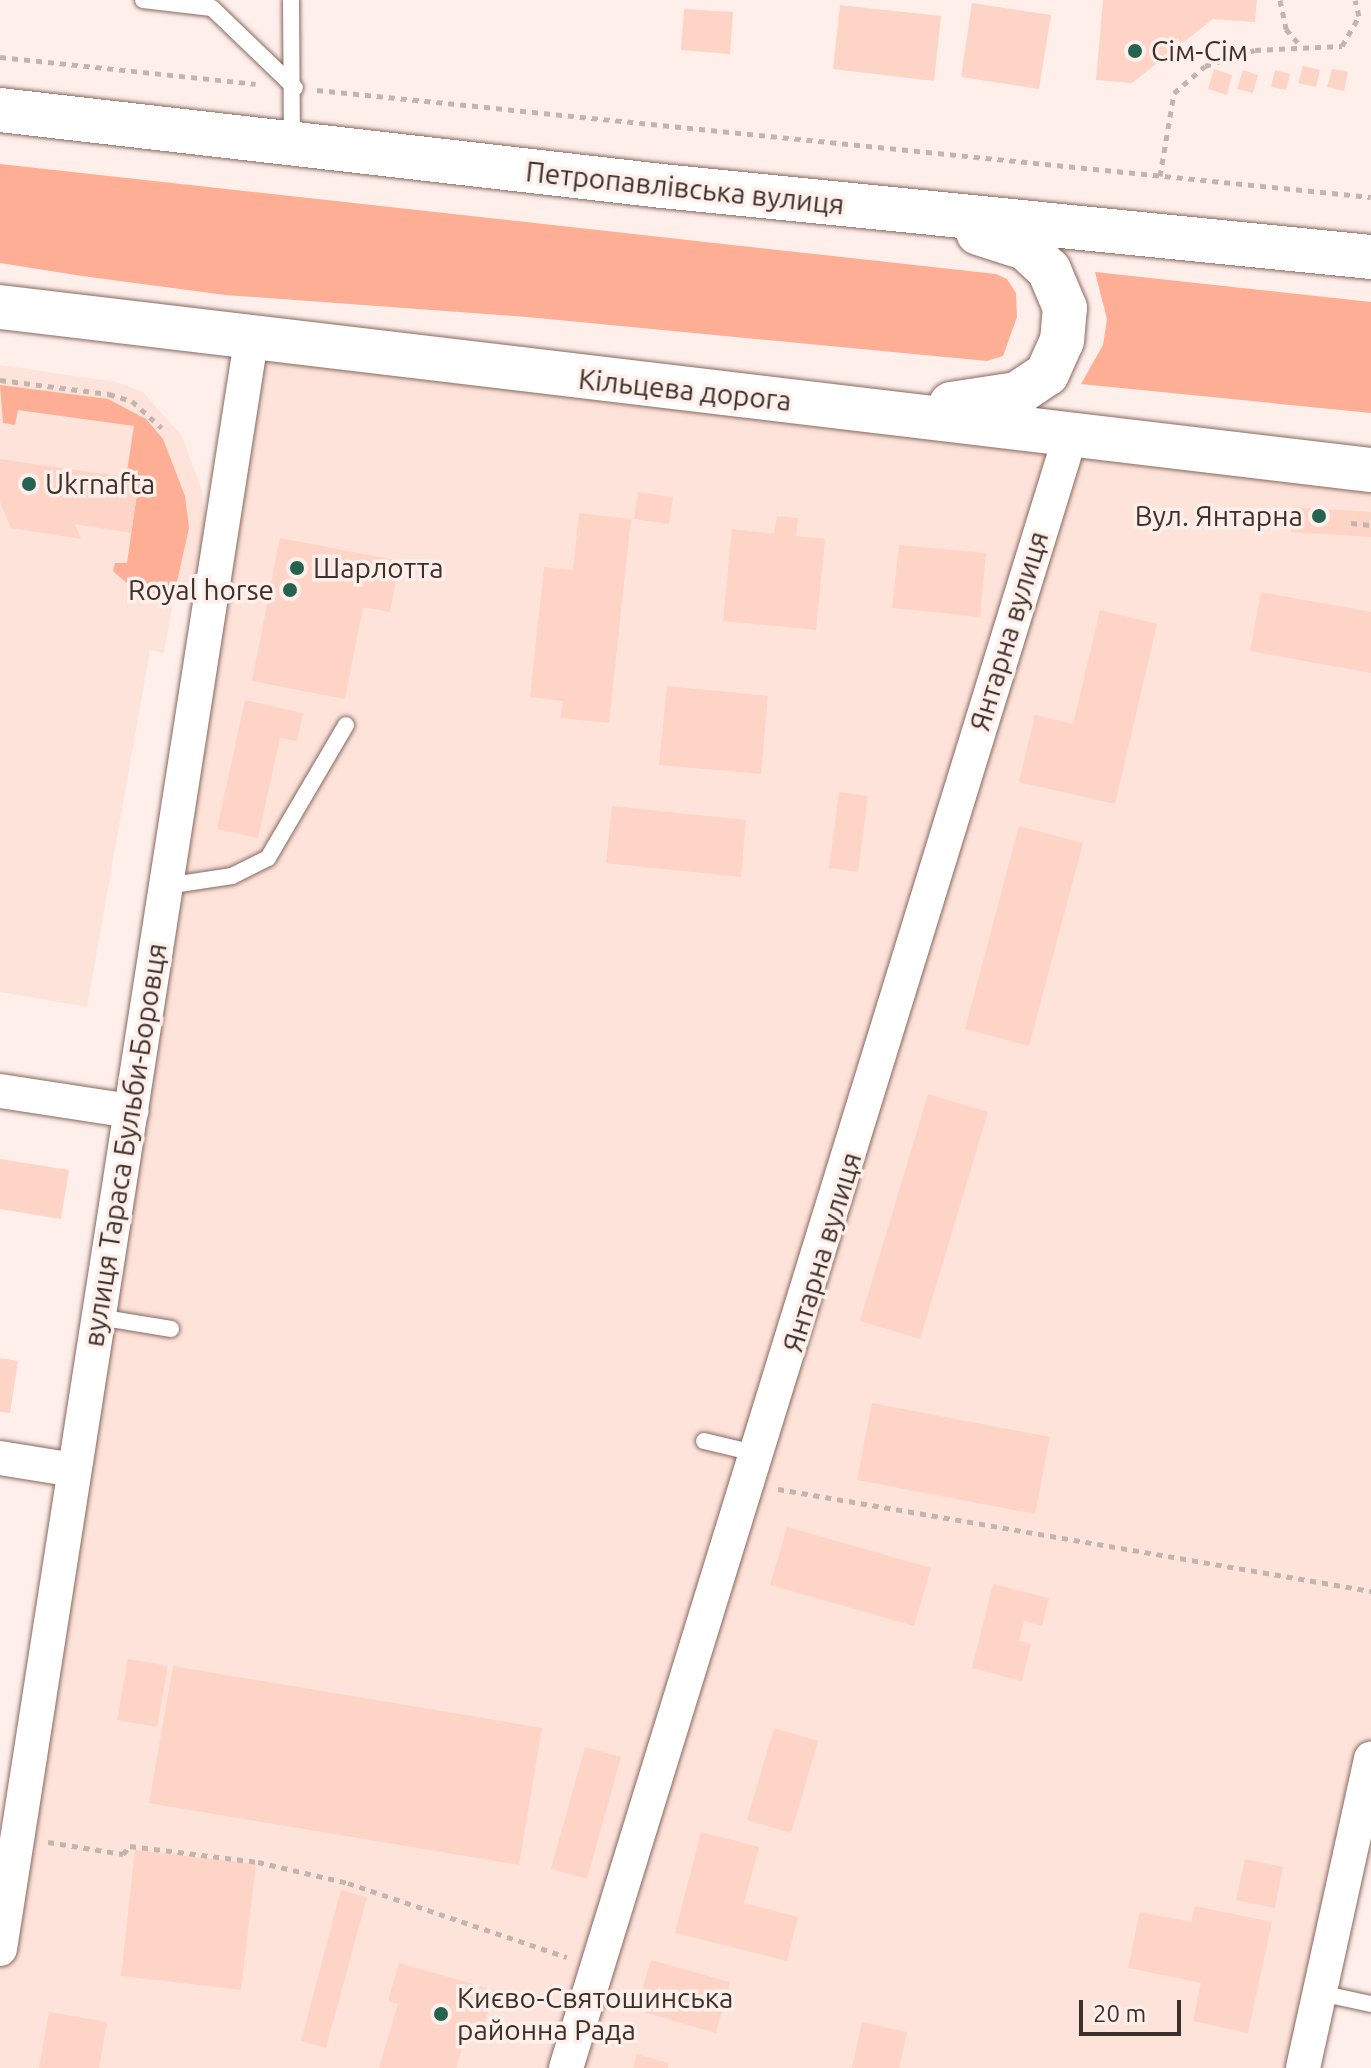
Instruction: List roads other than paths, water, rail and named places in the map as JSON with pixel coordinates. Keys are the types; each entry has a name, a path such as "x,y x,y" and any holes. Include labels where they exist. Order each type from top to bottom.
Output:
{"highway":[{"name":"Петропавлівська вулиця","path":"0,110 908,211 1371,257"},
{"path":"893,413 1017,394 1047,374 1062,341 1065,308 1049,270 1025,248 908,211"},
{"name":"Кільцева дорога","path":"0,307 251,340 1371,470"}],"street":[{"name":"вулиця Тараса Бульби-Боровця","path":"0,1949 11,1808 74,1470 251,340"},
{"name":"Янтарна вулиця","path":"566,2068 754,1470 1071,434"},
{"path":"0,1091 131,1111"},
{"path":"0,1458 74,1470"},
{"path":"1303,2068 1320,1993 1362,1847 1371,1758"}],"lane":[{"path":"143,0 212,4 295,88"},
{"path":"291,0 295,88 292,143"},
{"path":"166,886 232,876 268,858 346,725"},
{"path":"98,1317 171,1329"},
{"path":"704,1441 754,1470"},
{"path":"1320,1993 1371,2004"}],"place":[{"name":"Сім-Сім","path":"1135,51"},
{"name":"Ukrnafta","path":"29,484"},
{"name":"Вул. Янтарна","path":"1319,516"},
{"name":"Шарлотта","path":"297,568"},
{"name":"Royal horse","path":"290,590"},
{"name":"Києво-Святошинська районна Рада","path":"441,2014"}]}
